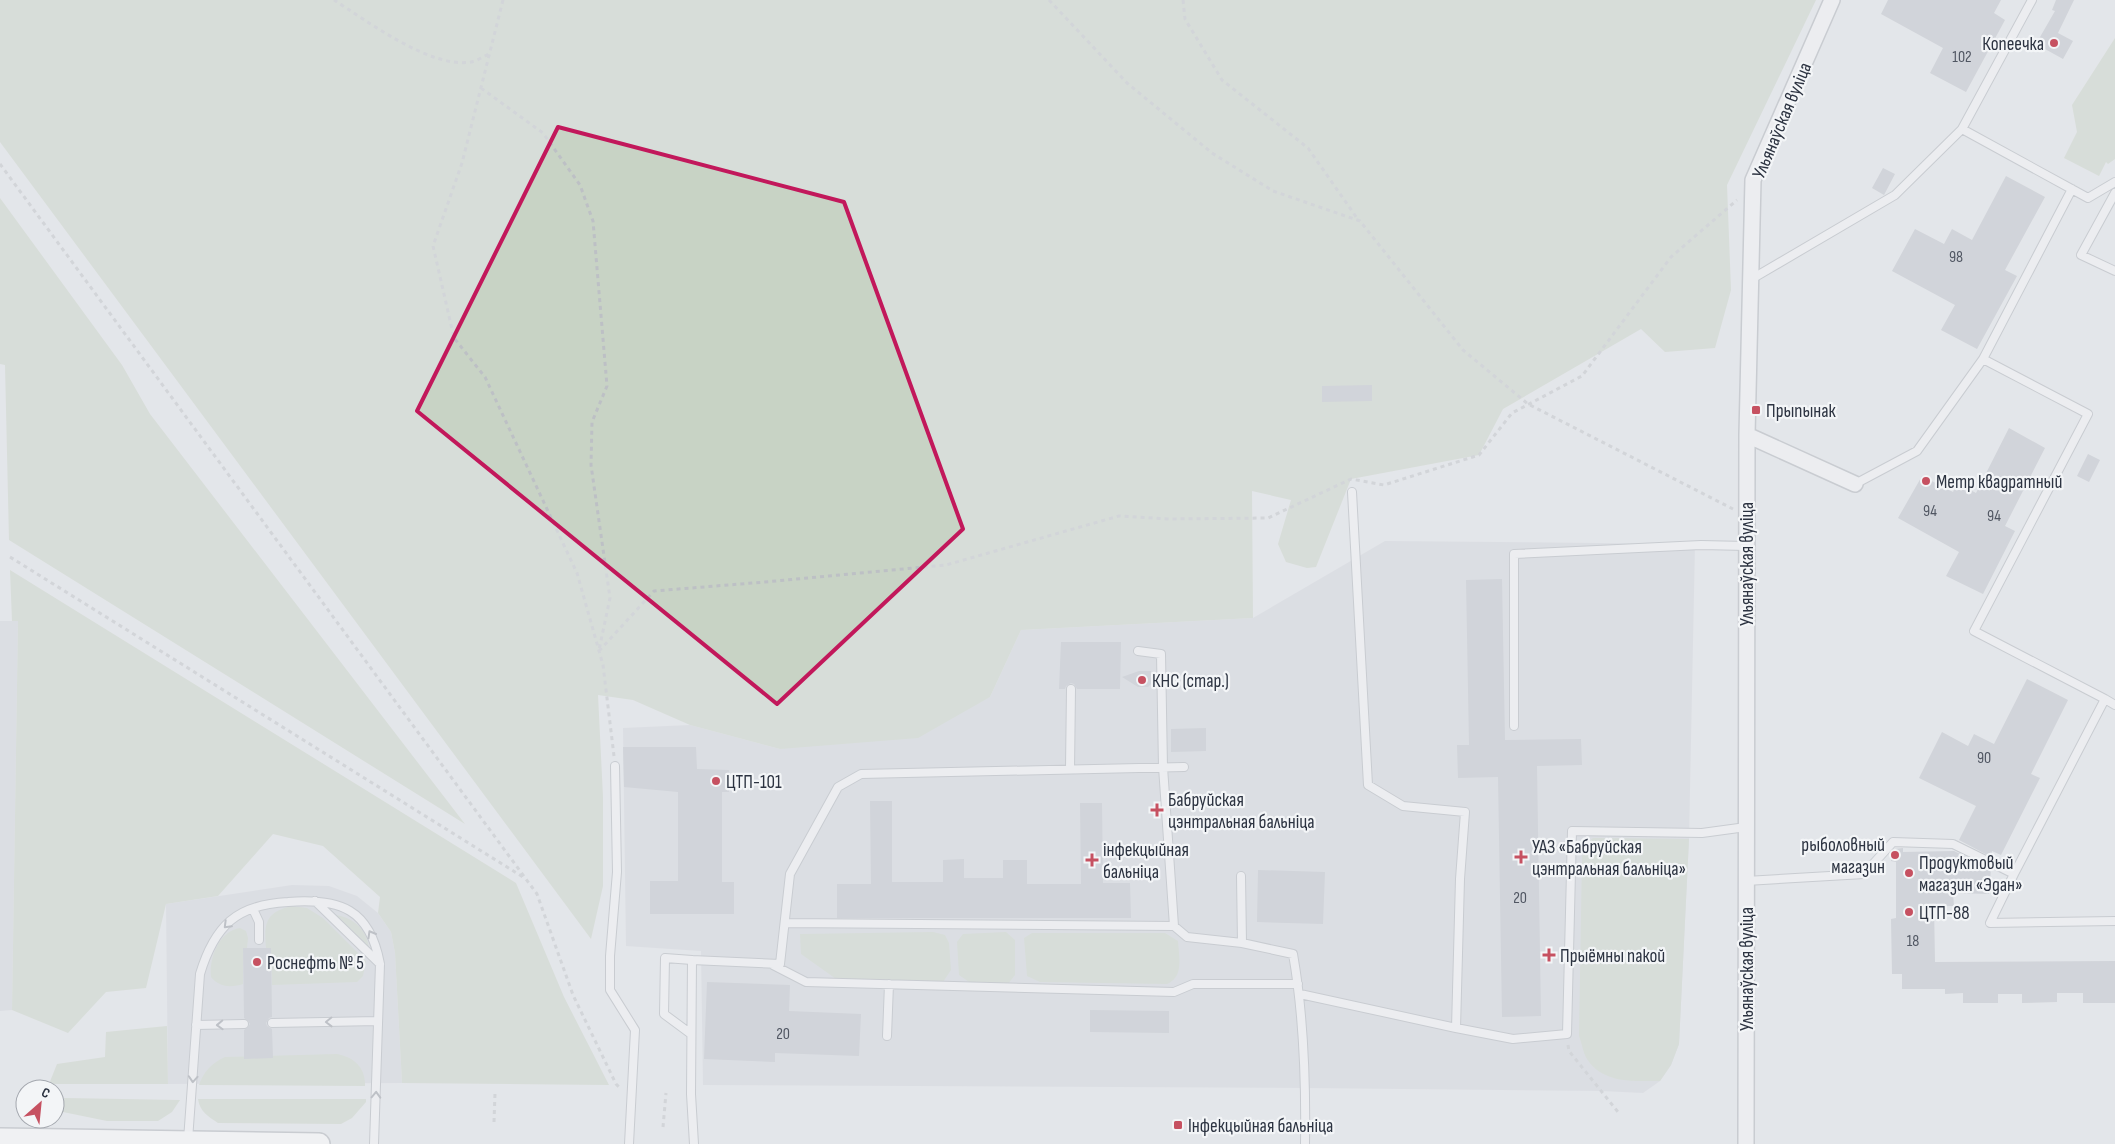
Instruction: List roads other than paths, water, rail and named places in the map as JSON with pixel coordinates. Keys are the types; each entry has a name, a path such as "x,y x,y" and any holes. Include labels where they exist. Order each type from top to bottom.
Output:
{"main road":[{"path":"0,1139 319,1144"}],"street":[{"name":"Ульянаўская вуліца","path":"1746,1144 1746,516 1753,180 1832,0"},
{"path":"1747,435 1855,484"}],"lane":[{"path":"1750,280 1895,195 1962,129 2032,0"},
{"path":"1962,129 2088,198 2115,182"},
{"path":"1855,484 1917,451 1983,359 2072,189"},
{"path":"2115,193 2081,255 2115,271"},
{"path":"1983,359 2088,414 1974,631 2115,705"},
{"path":"1352,492 1368,785 1403,806 1464,812 1460,879 1456,1028"},
{"path":"1514,726 1514,554 1701,545 1746,546"},
{"path":"1138,651 1161,654 1162,767 1174,926"},
{"path":"1070,769 1071,689"},
{"path":"2105,699 1990,923 2115,922"},
{"path":"615,766 617,872 610,956 610,990 635,1030 629,1144"},
{"path":"691,1034 664,1014 665,958 780,964 790,874 838,787 862,774 1184,767"},
{"path":"1300,994 1513,1039 1567,1034 1572,831 1702,833 1746,827"},
{"path":"1746,880 1864,874 1893,842 1953,844 2014,874"},
{"path":"1241,876 1242,943"},
{"path":"314,900 380,964"},
{"path":"188,1142 200,974 208,950 231,920 253,909 276,902 314,900 338,905 354,914 366,925 376,943 380,964 374,1144"},
{"path":"253,909 259,922 259,940"},
{"path":"785,923 1174,926 1187,936 1242,943 1293,954 1300,994 1306,1088 1305,1144"},
{"path":"692,960 690,1094 694,1144"},
{"path":"771,964 806,982 1174,992 1194,984 1298,984"},
{"path":"887,1036 889,984"},
{"path":"272,1023 378,1021"},
{"path":"196,1025 244,1024"}],"place":[{"name":"Копеечка","path":"2054,43"},
{"name":"Прыпынак","path":"1756,410"},
{"name":"Метр квадратный","path":"1926,481"},
{"name":"КНС (стар.)","path":"1142,680"},
{"name":"ЦТП-101","path":"716,781"},
{"name":"Бабруйская цэнтральная бальніца","path":"1157,810"},
{"name":"рыболовный магазин","path":"1895,855"},
{"name":"УАЗ «Бабруйская цэнтральная бальніца»","path":"1521,857"},
{"name":"інфекцыйная бальніца","path":"1092,860"},
{"name":"Продуктовый магазин «Эдан»","path":"1909,873"},
{"name":"ЦТП-88","path":"1909,912"},
{"name":"Прыёмны пакой","path":"1549,955"},
{"name":"Роснефть № 5","path":"257,962"},
{"name":"Інфекцыйная бальніца","path":"1178,1125"}]}
